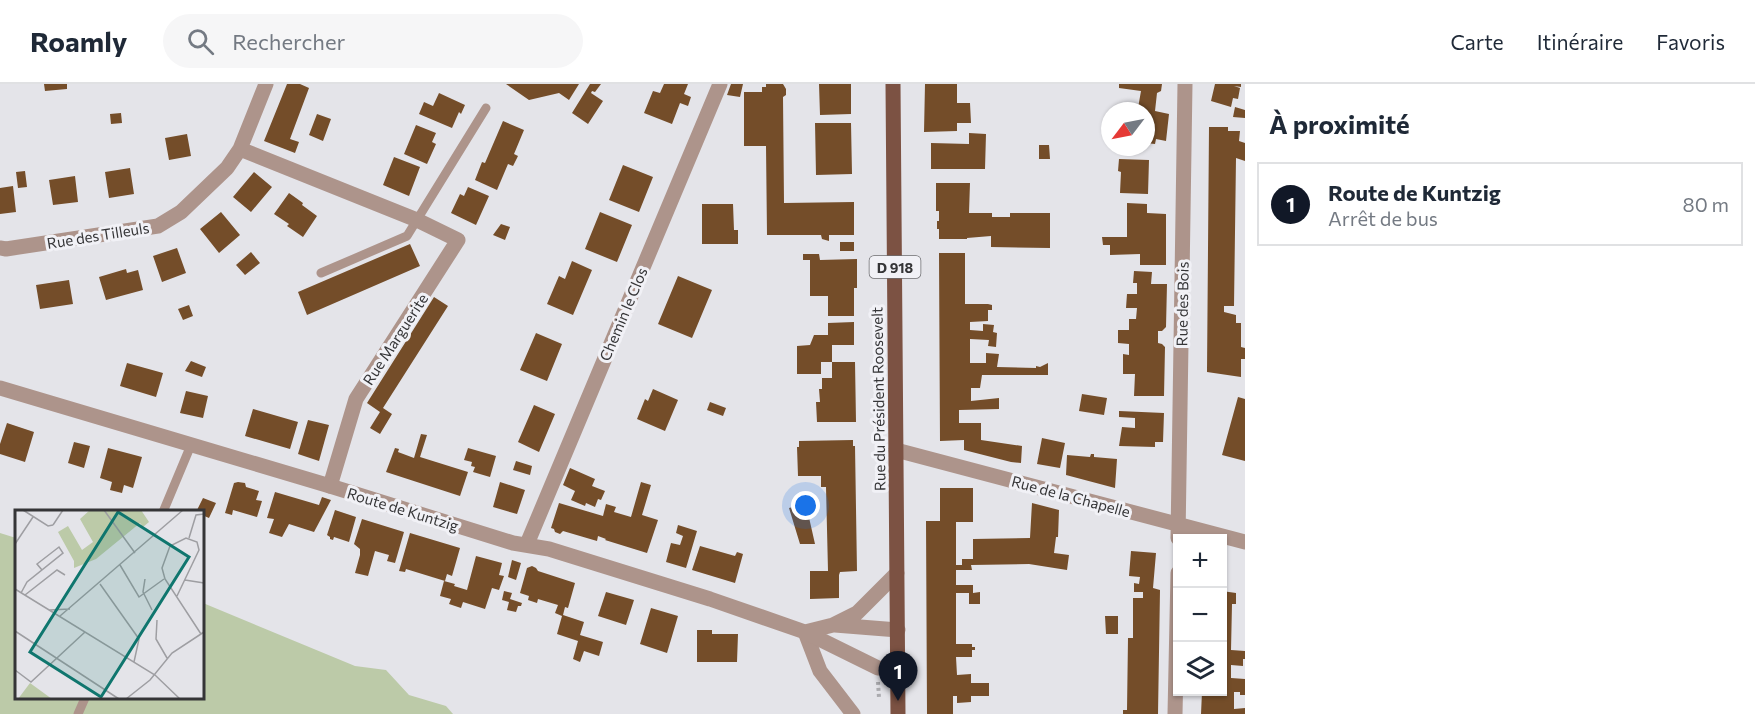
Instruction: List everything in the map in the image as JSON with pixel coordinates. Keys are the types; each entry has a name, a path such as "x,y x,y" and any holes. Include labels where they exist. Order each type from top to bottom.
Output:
{"main road":[{"name":"Rue du Président Roosevelt","path":"893,84 898,714"}],"street":[{"name":"Rue des Tilleuls","path":"0,248 6,249 158,226 181,212 227,168 240,149 266,84"},
{"name":"Chemin le Clos","path":"527,544 720,84"},
{"name":"Rue des Bois","path":"1178,531 1185,84"},
{"name":"Rue Marguerite","path":"240,149 417,220 458,240 356,399 330,486"},
{"name":"Route de Kuntzig","path":"0,388 513,543 541,546 710,599 805,632 878,668 898,669"},
{"name":"Rue de la Chapelle","path":"896,450 1178,531 1245,542"},
{"path":"853,714 820,671 805,632 833,625 857,613 897,573"},
{"path":"1175,714 1178,588"},
{"path":"833,625 897,630"}],"lane":[{"path":"321,273 407,236 486,108"},
{"path":"164,510 191,445"},
{"path":"78,714 85,699"}],"green space":[{"path":"0,533 15,538 15,699 204,699 204,603 355,666 386,670 409,695 446,706 453,714 0,714"}],"building":[{"path":"44,84 67,84 67,89 45,91"},
{"path":"287,84 300,84 309,88 290,139 299,142 295,153 264,141"},
{"path":"506,84 579,84 569,100 559,93 529,100"},
{"path":"590,84 601,84 595,92 591,93 603,101 588,124 572,113"},
{"path":"664,84 688,84 684,94 691,97 688,106 680,103 672,124 644,113 653,91 660,93"},
{"path":"731,84 743,84 740,97 727,95"},
{"path":"766,84 783,84 786,89 786,95 783,97 784,203 854,202 854,235 829,235 829,241 822,239 821,235 767,235 766,146 744,146 744,92 762,92 762,87 766,87"},
{"path":"819,84 851,84 851,114 820,115"},
{"path":"925,84 957,84 957,103 970,103 971,123 957,123 957,131 924,132"},
{"path":"1119,84 1162,84 1161,91 1157,93 1155,111 1155,102 1139,102 1141,91 1119,88"},
{"path":"1215,84 1241,84 1241,87 1234,86 1240,88 1238,99 1233,98 1231,107 1211,101"},
{"path":"439,93 465,105 452,128 419,114 424,102 433,106"},
{"path":"1235,107 1245,110 1245,118 1233,117"},
{"path":"1155,111 1169,114 1166,141 1156,139 1155,144"},
{"path":"121,113 122,123 111,124 110,114"},
{"path":"317,114 331,119 323,141 309,135"},
{"path":"503,121 524,130 514,154 518,156 513,166 508,164 497,190 475,180"},
{"path":"815,123 851,123 852,174 816,175"},
{"path":"416,125 436,133 432,142 436,144 427,164 404,154"},
{"path":"1209,127 1228,127 1228,131 1240,131 1239,141 1245,143 1245,161 1236,158 1234,306 1224,306 1224,312 1236,315 1236,323 1241,323 1241,347 1245,348 1245,359 1241,359 1241,377 1207,372"},
{"path":"969,133 986,134 985,169 931,169 931,143 969,144"},
{"path":"187,134 191,156 169,160 165,138"},
{"path":"1039,145 1049,145 1050,159 1039,159"},
{"path":"394,157 420,167 409,196 383,185"},
{"path":"1119,159 1149,160 1148,194 1120,193"},
{"path":"623,165 653,177 639,212 609,200"},
{"path":"130,168 134,194 109,198 105,172"},
{"path":"25,171 27,187 18,188 16,172"},
{"path":"254,172 272,187 251,212 233,197"},
{"path":"75,176 78,202 53,205 49,180"},
{"path":"936,183 970,183 969,213 992,213 992,217 1010,217 1010,213 1050,213 1050,248 991,247 991,236 939,239"},
{"path":"13,186 16,212 0,214 0,188"},
{"path":"468,187 489,196 476,225 451,213 460,194 464,196"},
{"path":"289,193 317,216 303,237 274,214"},
{"path":"1127,203 1147,204 1147,213 1166,214 1166,265 1140,265 1140,254 1110,255 1110,245 1103,245 1102,237 1127,237"},
{"path":"702,204 733,204 734,230 738,230 738,244 702,244"},
{"path":"221,212 240,235 219,253 200,229"},
{"path":"600,212 632,225 617,262 585,249"},
{"path":"501,224 510,227 505,240 493,235"},
{"path":"840,242 854,242 854,251 840,251"},
{"path":"410,244 420,266 307,315 298,292"},
{"path":"177,248 186,273 162,282 153,256"},
{"path":"251,252 260,263 245,275 236,265"},
{"path":"939,253 965,253 965,304 992,305 992,310 988,310 988,321 970,322 970,330 983,331 983,324 994,325 993,332 997,333 996,347 988,346 989,340 970,339 970,363 986,363 986,353 999,354 997,367 1036,368 1036,366 1040,367 1048,363 1048,375 982,375 980,388 971,388 971,401 999,398 999,409 959,410 959,423 981,423 981,440 1022,446 1021,463 964,450 964,440 940,441"},
{"path":"803,254 819,254 820,260 857,259 854,316 828,316 828,296 810,296 810,260 803,260"},
{"path":"572,261 592,270 573,315 547,304 559,276 565,279"},
{"path":"126,269 127,273 138,270 143,290 106,300 99,277"},
{"path":"1134,271 1152,272 1151,284 1167,284 1166,327 1158,331 1158,343 1165,347 1164,396 1134,396 1135,374 1123,374 1123,354 1129,355 1129,344 1118,343 1118,330 1129,330 1129,319 1136,319 1137,308 1126,308 1127,294 1137,294 1137,283 1133,283"},
{"path":"678,276 712,290 692,338 658,324"},
{"path":"69,280 73,304 40,309 36,285"},
{"path":"434,297 448,306 383,408 392,414 380,434 370,428 380,412 367,403"},
{"path":"189,305 193,316 183,320 178,309"},
{"path":"854,322 854,345 832,345 832,362 821,362 821,374 797,374 797,346 810,345 814,335 828,335 828,323"},
{"path":"536,333 562,344 547,381 520,370"},
{"path":"191,361 206,367 202,377 185,371"},
{"path":"832,362 855,362 856,422 817,422 816,402 820,402 819,389 822,389 822,378 832,378"},
{"path":"127,363 163,373 156,397 120,386"},
{"path":"653,389 678,400 665,431 637,419 645,399 648,401"},
{"path":"186,391 208,396 203,418 180,413"},
{"path":"1082,394 1107,398 1104,415 1079,411"},
{"path":"1238,397 1245,399 1245,461 1222,455"},
{"path":"710,402 726,408 723,416 707,410"},
{"path":"534,405 555,414 539,452 518,442"},
{"path":"253,409 298,422 290,449 245,436"},
{"path":"1119,411 1164,413 1163,442 1155,442 1155,447 1119,446 1122,427 1135,428 1135,418 1119,417"},
{"path":"308,420 329,425 319,461 298,454"},
{"path":"7,423 34,432 25,462 0,454 0,444"},
{"path":"421,434 427,435 420,457 468,472 460,496 386,472 395,448 399,449 398,452 414,458"},
{"path":"1042,438 1065,443 1060,468 1037,464"},
{"path":"853,440 853,446 855,446 857,571 840,572 839,598 810,599 810,571 828,571 826,487 821,487 821,476 798,476 797,447 799,447 799,441"},
{"path":"74,442 90,446 84,468 68,463"},
{"path":"108,448 142,457 133,488 124,485 122,493 110,490 112,482 100,478"},
{"path":"468,448 496,456 490,477 473,472 475,467 471,466 472,462 464,460"},
{"path":"1094,454 1094,457 1117,459 1115,488 1066,475 1067,455 1090,457"},
{"path":"516,461 532,466 530,475 513,470"},
{"path":"570,468 595,479 592,486 605,491 595,507 586,503 585,506 571,500 575,491 563,485"},
{"path":"500,482 525,490 517,514 493,507"},
{"path":"641,482 651,485 642,515 658,520 647,553 598,536 597,541 563,531 560,534 551,528 559,503 603,516 606,504 616,507 614,512 631,517"},
{"path":"234,483 245,483 246,487 259,491 256,500 262,501 257,517 233,510 232,515 225,513"},
{"path":"940,488 973,488 973,522 956,522 956,565 962,565 962,559 973,559 973,539 1030,538 1032,503 1059,510 1058,537 1056,537 1054,553 1069,555 1067,570 1029,564 971,565 972,570 956,570 956,585 973,585 973,593 980,592 980,604 969,604 969,593 956,593 956,644 972,644 972,647 975,647 975,650 972,650 972,657 956,657 957,675 971,674 971,683 989,683 989,696 971,696 971,702 957,703 957,696 953,696 953,714 927,714 926,521 940,521"},
{"path":"275,492 319,505 322,497 331,500 314,532 289,524 282,537 269,533 274,519 267,518"},
{"path":"203,498 216,503 209,518 204,516 204,510 197,510"},
{"path":"805,504 815,544 800,544 789,508"},
{"path":"335,510 356,517 349,542 334,537 333,540 327,535"},
{"path":"362,519 404,532 395,563 387,561 389,555 375,551 368,576 355,573 360,549 354,544"},
{"path":"678,525 697,531 686,568 666,562 671,543 680,545 683,536 676,533"},
{"path":"410,533 460,548 452,576 447,574 445,581 406,569 405,572 399,571"},
{"path":"700,546 735,556 737,552 743,554 735,583 692,570"},
{"path":"1131,551 1156,553 1153,588 1160,590 1158,714 1123,714 1123,710 1127,710 1128,638 1133,638 1133,598 1143,598 1143,592 1134,592 1134,583 1139,584 1140,577 1129,576"},
{"path":"476,556 502,563 499,575 504,576 499,590 492,588 485,609 463,602 461,608 449,604 451,599 440,596 444,581 467,590"},
{"path":"512,560 521,563 516,580 508,577"},
{"path":"532,566 538,571 575,583 568,608 565,607 563,615 584,622 580,635 603,642 599,656 584,651 580,662 573,659 578,641 557,634 562,616 555,613 558,605 538,599 537,603 528,600 529,596 520,593 527,568"},
{"path":"504,591 512,593 510,599 522,603 516,612 507,610 509,602 502,600"},
{"path":"606,592 634,600 626,625 598,616"},
{"path":"1227,592 1236,593 1236,604 1232,604 1231,650 1245,651 1245,659 1243,659 1243,666 1231,665 1231,678 1245,679 1245,695 1234,692 1234,709 1245,708 1245,714 1201,714 1202,696 1227,696"},
{"path":"651,608 678,616 667,653 640,644"},
{"path":"1105,616 1118,616 1118,634 1106,634"},
{"path":"697,630 712,630 712,634 738,634 737,662 697,662"}],"place":[{"name":"Route de Kuntzig","path":"898,701"}]}
